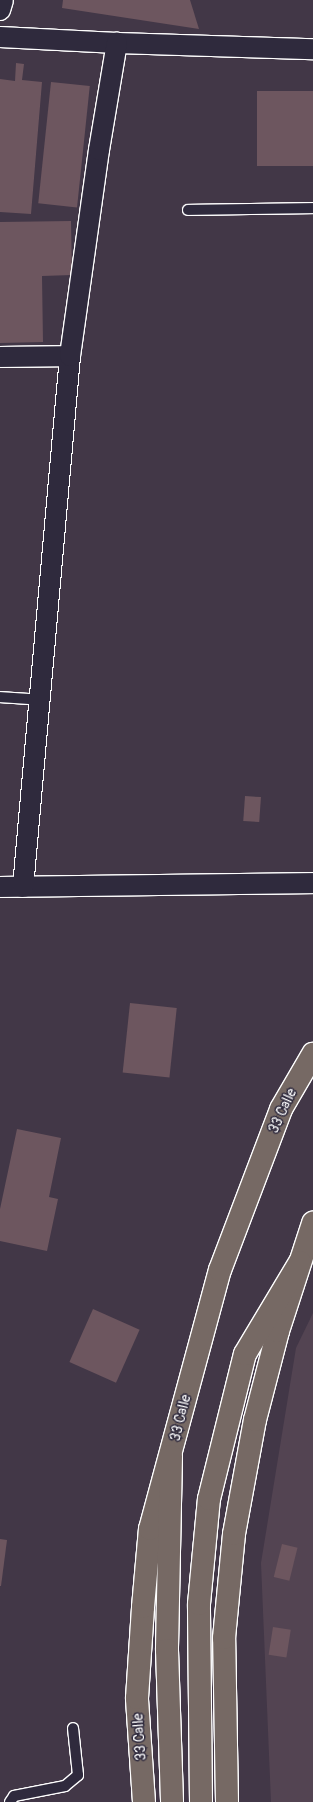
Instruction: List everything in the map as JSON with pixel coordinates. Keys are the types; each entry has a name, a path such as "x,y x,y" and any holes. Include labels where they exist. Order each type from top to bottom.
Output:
{"main road":[{"name":"33 Calle","path":"144,1802 137,1698 150,1529 171,1456 220,1270 281,1109 313,1054"},
{"path":"227,1802 224,1638 234,1534 255,1420 278,1332 313,1223"},
{"path":"201,1802 199,1604 209,1499 245,1354 300,1262"},
{"path":"171,1456 167,1650 172,1802"}],"street":[{"path":"0,10 3,0"},
{"path":"0,37 117,43 313,48"},
{"path":"23,887 70,356 99,150 117,43"},
{"path":"0,357 70,356"},
{"path":"0,887 313,883"}],"lane":[{"path":"188,210 313,208"},
{"path":"0,697 39,700"},
{"path":"10,1802 14,1796 65,1786 78,1774 73,1728"}],"shaded area":[{"path":"313,1313 313,1802 271,1802 261,1563 296,1348"}],"building":[{"path":"63,0 190,0 199,29 62,8"},
{"path":"16,63 24,64 22,80 42,82 31,214 0,212 0,79 15,81"},
{"path":"51,82 90,86 77,207 38,203"},
{"path":"257,91 313,91 313,166 257,166"},
{"path":"71,221 72,275 42,276 43,342 0,343 0,222"},
{"path":"245,796 261,797 259,822 243,821"},
{"path":"130,1003 177,1008 169,1078 123,1073"},
{"path":"17,1129 61,1138 49,1197 58,1199 47,1251 0,1241 0,1209"},
{"path":"93,1309 140,1330 116,1383 69,1362"},
{"path":"0,1539 7,1540 1,1586 0,1586"},
{"path":"282,1544 298,1548 289,1581 274,1577"},
{"path":"273,1627 291,1630 286,1657 269,1655"}]}
